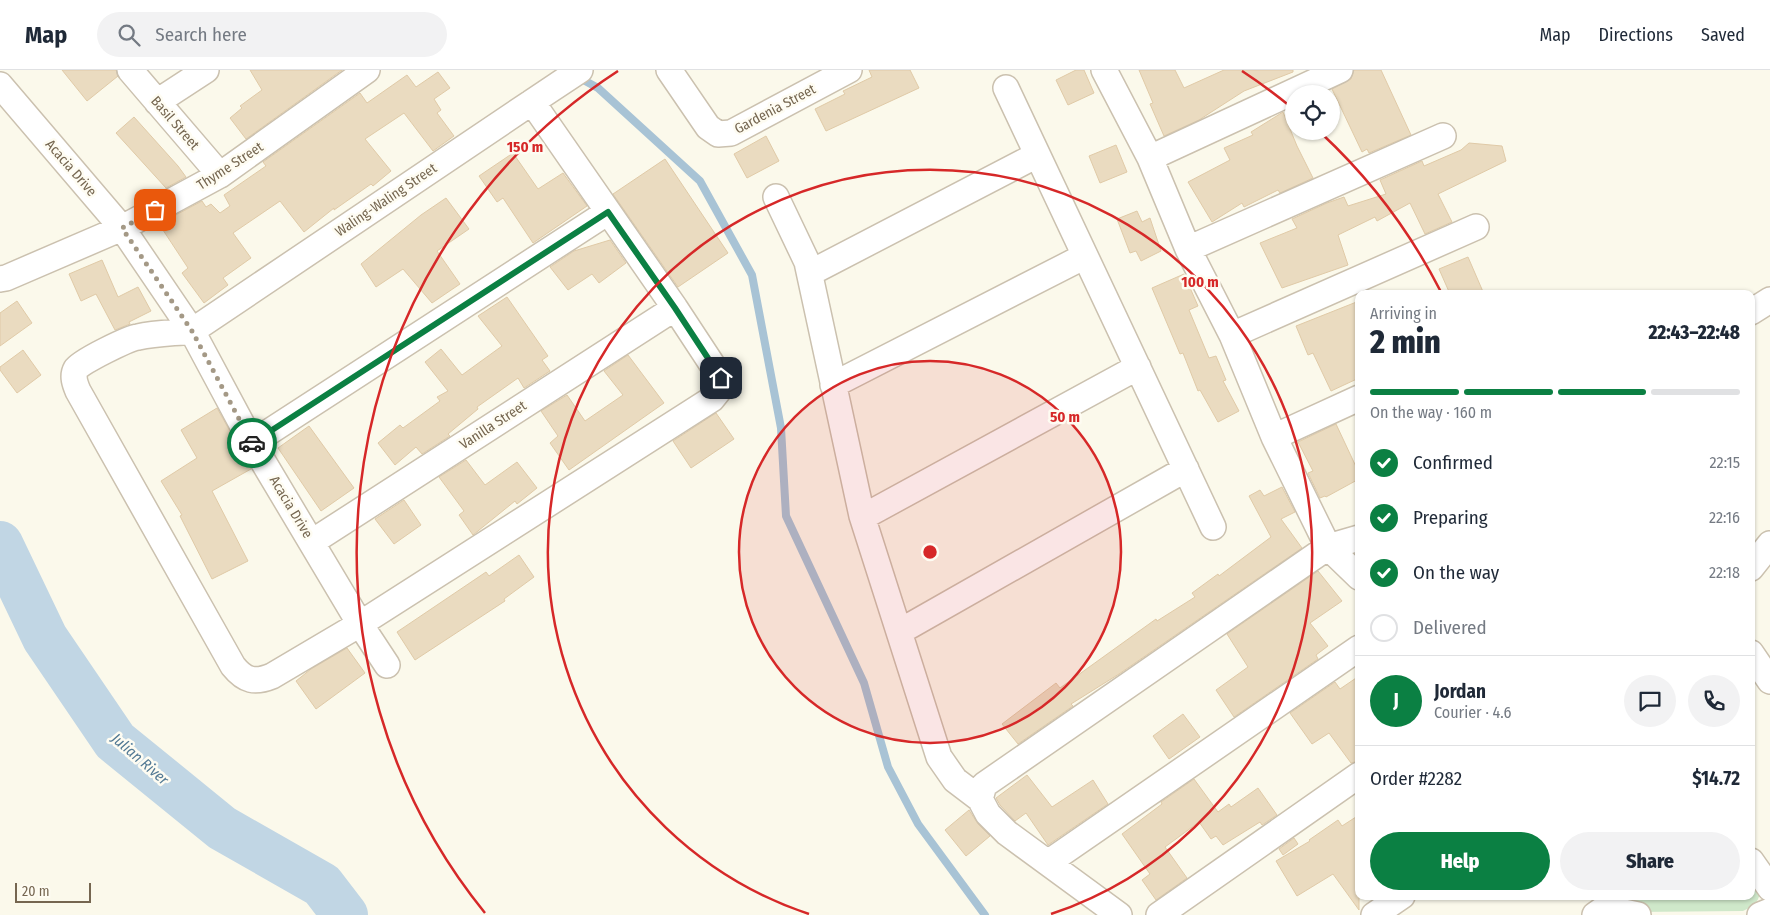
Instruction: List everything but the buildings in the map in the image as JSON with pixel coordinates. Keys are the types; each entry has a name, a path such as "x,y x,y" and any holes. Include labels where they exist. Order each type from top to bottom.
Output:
{"street":[{"name":"Basil Street","path":"130,70 220,175"},
{"path":"157,102 206,70"},
{"name":"Thyme Street","path":"0,279 122,228 220,175 367,70"},
{"name":"Waling-Waling Street","path":"192,331 580,70"},
{"name":"Gardenia Street","path":"669,70 708,127 718,134 730,133 849,70"},
{"path":"1104,70 1150,158 1188,249 1232,335 1274,437 1328,547 1355,573"},
{"path":"1150,158 1340,70"},
{"name":"Acacia Drive","path":"0,85 122,228 192,331 252,443 360,624 387,665"},
{"path":"1006,88 1213,526"},
{"path":"192,331 136,337 86,360 77,368 74,376 75,383 233,666 239,674 250,681 262,680 360,624 712,399 720,389 721,378 675,308 532,102"},
{"path":"1188,249 1443,136"},
{"path":"810,273 1037,154"},
{"path":"776,198 807,262 863,517 938,757 955,780 980,799 988,814 1007,833 1119,915"},
{"path":"252,443 608,212"},
{"path":"1232,335 1476,227"},
{"path":"834,385 1085,256"},
{"path":"1755,309 1770,300"},
{"name":"Vanilla Street","path":"312,542 675,308"},
{"path":"863,517 1138,367"},
{"path":"1274,437 1355,400"},
{"path":"899,632 1186,468"},
{"path":"980,799 984,785 1328,547 1355,539"},
{"path":"1755,563 1770,544"},
{"path":"1049,862 1355,651"},
{"path":"1755,659 1770,681"},
{"path":"1159,915 1355,778"},
{"path":"1755,867 1770,888"},
{"path":"1374,915 1396,900"},
{"path":"1599,906 1638,915"},
{"path":"1760,915 1770,911"}],"green space":[{"path":"1755,881 1761,889 1756,903 1743,911 1635,912 1627,900 1755,900"}],"waterway":[{"path":"578,77 598,88 700,181 752,275 781,428 786,516 864,683 888,767 918,824 985,915"},
{"name":"Julian River","path":"0,544 45,638 115,741 222,828 322,885 345,915"}],"way so far":[{"path":"155,210 122,228 192,331 252,443"}],"route":[{"path":"252,443 608,212 721,378"}]}
